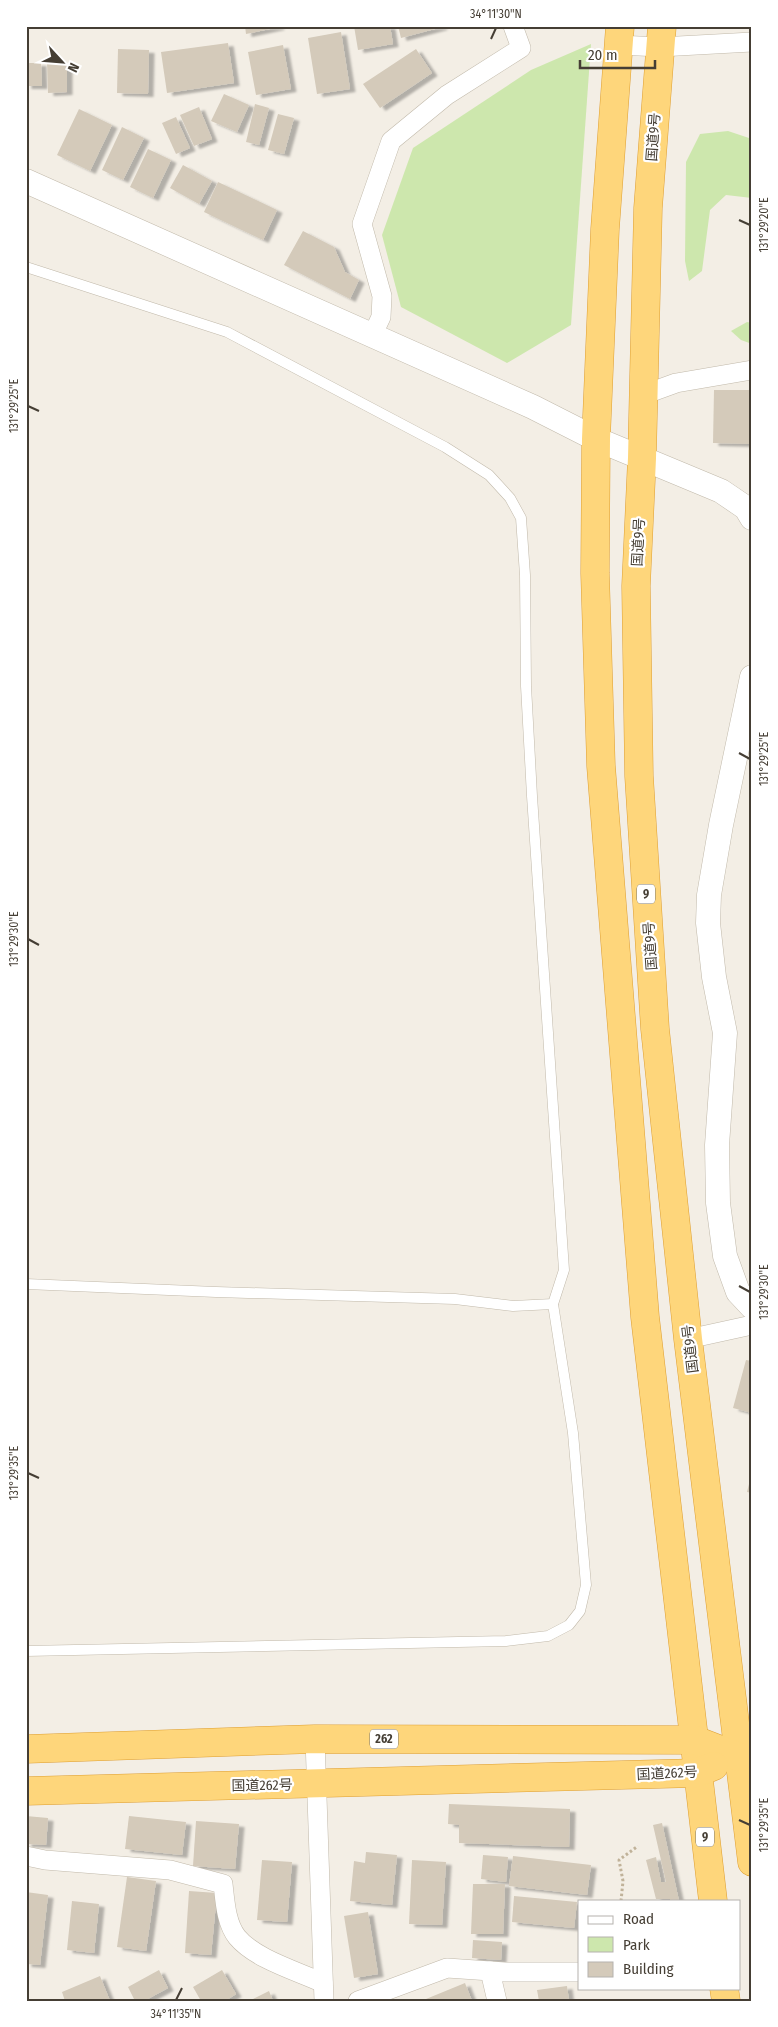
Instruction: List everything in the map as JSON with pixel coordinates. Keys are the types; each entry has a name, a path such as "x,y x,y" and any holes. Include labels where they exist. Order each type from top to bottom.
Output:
{"highway":[{"name":"9","path":"619,36 605,229 596,439 595,573 600,766 645,1317 712,1900"},
{"name":"国道9号","path":"661,36 648,208 642,458 636,586 639,776 655,1029 688,1339 745,1758 752,1862"},
{"name":"262","path":"26,1749 315,1739 695,1740 745,1758"},
{"name":"国道262号","path":"26,1791 697,1773 745,1758"}],"street":[{"path":"372,336 381,317 382,296 362,224 392,141 447,95 521,48 513,26"},
{"path":"619,36 661,36 752,42"},
{"path":"26,181 533,407 596,439 721,492 746,508 752,518"},
{"path":"643,394 676,383 752,370"},
{"path":"752,677 721,825 709,895 708,923 714,978 725,1033 717,1145 718,1203 726,1256 738,1292 752,1307"},
{"path":"688,1339 752,1325"},
{"path":"315,1739 323,1992"},
{"path":"26,1856 45,1860 170,1870 223,1884 227,1915 236,1937 262,1957 323,1992"},
{"path":"358,2001 447,1968 490,1971 578,1972"},
{"path":"490,1971 497,2001"}],"lane":[{"path":"26,267 227,332 445,448 489,475 510,498 521,518 526,686 532,796 564,1270 554,1304 573,1433 586,1585 580,1612 569,1625 548,1636 506,1642 26,1651"},
{"path":"26,1284 455,1299 513,1306 554,1304"}],"path":[{"path":"621,1900 622,1881 619,1860 638,1846"}],"green space":[{"path":"591,44 571,325 507,363 401,307 382,235 413,148 531,70"},
{"path":"728,131 752,139 752,198 726,195 710,210 702,271 689,281 685,261 686,162 700,134"},
{"path":"747,322 752,323 752,344 741,340 731,331"}],"building":[{"path":"245,26 279,26 279,27 246,34"},
{"path":"354,26 390,26 393,44 358,50"},
{"path":"398,26 442,26 442,27 401,38"},
{"path":"341,32 350,89 317,94 308,38"},
{"path":"228,43 234,83 167,93 161,52"},
{"path":"283,45 291,89 256,95 248,52"},
{"path":"118,49 149,50 148,94 117,93"},
{"path":"416,49 432,73 380,108 363,84"},
{"path":"47,62 67,62 67,92 48,93"},
{"path":"26,63 41,63 42,86 26,86"},
{"path":"224,94 249,105 237,132 211,121"},
{"path":"255,104 269,108 259,145 246,142"},
{"path":"199,107 212,139 194,146 180,115"},
{"path":"79,109 112,125 90,171 57,155"},
{"path":"278,114 294,118 284,154 268,150"},
{"path":"176,117 190,148 176,154 162,123"},
{"path":"122,127 144,138 123,180 102,170"},
{"path":"148,149 171,160 153,198 130,187"},
{"path":"183,165 212,181 199,204 170,188"},
{"path":"218,182 277,210 263,240 204,212"},
{"path":"303,231 334,247 345,272 359,280 350,299 284,265"},
{"path":"714,390 752,390 752,444 713,443"},
{"path":"746,1360 752,1361 752,1413 733,1408"},
{"path":"752,1476 752,1493 747,1492"},
{"path":"449,1804 570,1809 569,1847 459,1843 459,1825 448,1824"},
{"path":"26,1816 48,1818 46,1845 26,1844"},
{"path":"129,1816 186,1822 182,1855 125,1849"},
{"path":"196,1821 239,1824 235,1869 193,1866"},
{"path":"662,1823 679,1900 656,1899 646,1860 656,1857 661,1882 666,1882 653,1825"},
{"path":"366,1852 397,1855 392,1905 350,1901 354,1861 365,1863"},
{"path":"483,1855 508,1857 506,1882 481,1879"},
{"path":"513,1856 591,1865 587,1895 509,1886"},
{"path":"262,1860 292,1862 287,1922 257,1920"},
{"path":"412,1860 446,1862 442,1925 409,1924"},
{"path":"127,1877 156,1881 146,1951 117,1947"},
{"path":"473,1884 505,1884 503,1934 471,1934"},
{"path":"189,1891 217,1893 211,1955 185,1953"},
{"path":"26,1892 48,1895 40,1965 26,1964"},
{"path":"514,1896 577,1902 574,1928 512,1922"},
{"path":"72,1901 99,1904 94,1953 67,1950"},
{"path":"368,1912 378,1974 354,1978 344,1916"},
{"path":"473,1940 502,1942 501,1960 472,1958"},
{"path":"159,1970 168,1988 144,2001 135,2001 128,1987"},
{"path":"222,1970 236,1994 225,2001 201,2001 193,1987"},
{"path":"100,1976 110,2001 65,2001 62,1992"},
{"path":"465,1983 472,2001 427,2001 426,1999"},
{"path":"567,1986 569,2001 539,2001 537,1990"},
{"path":"269,1991 273,2001 249,2001"}]}
